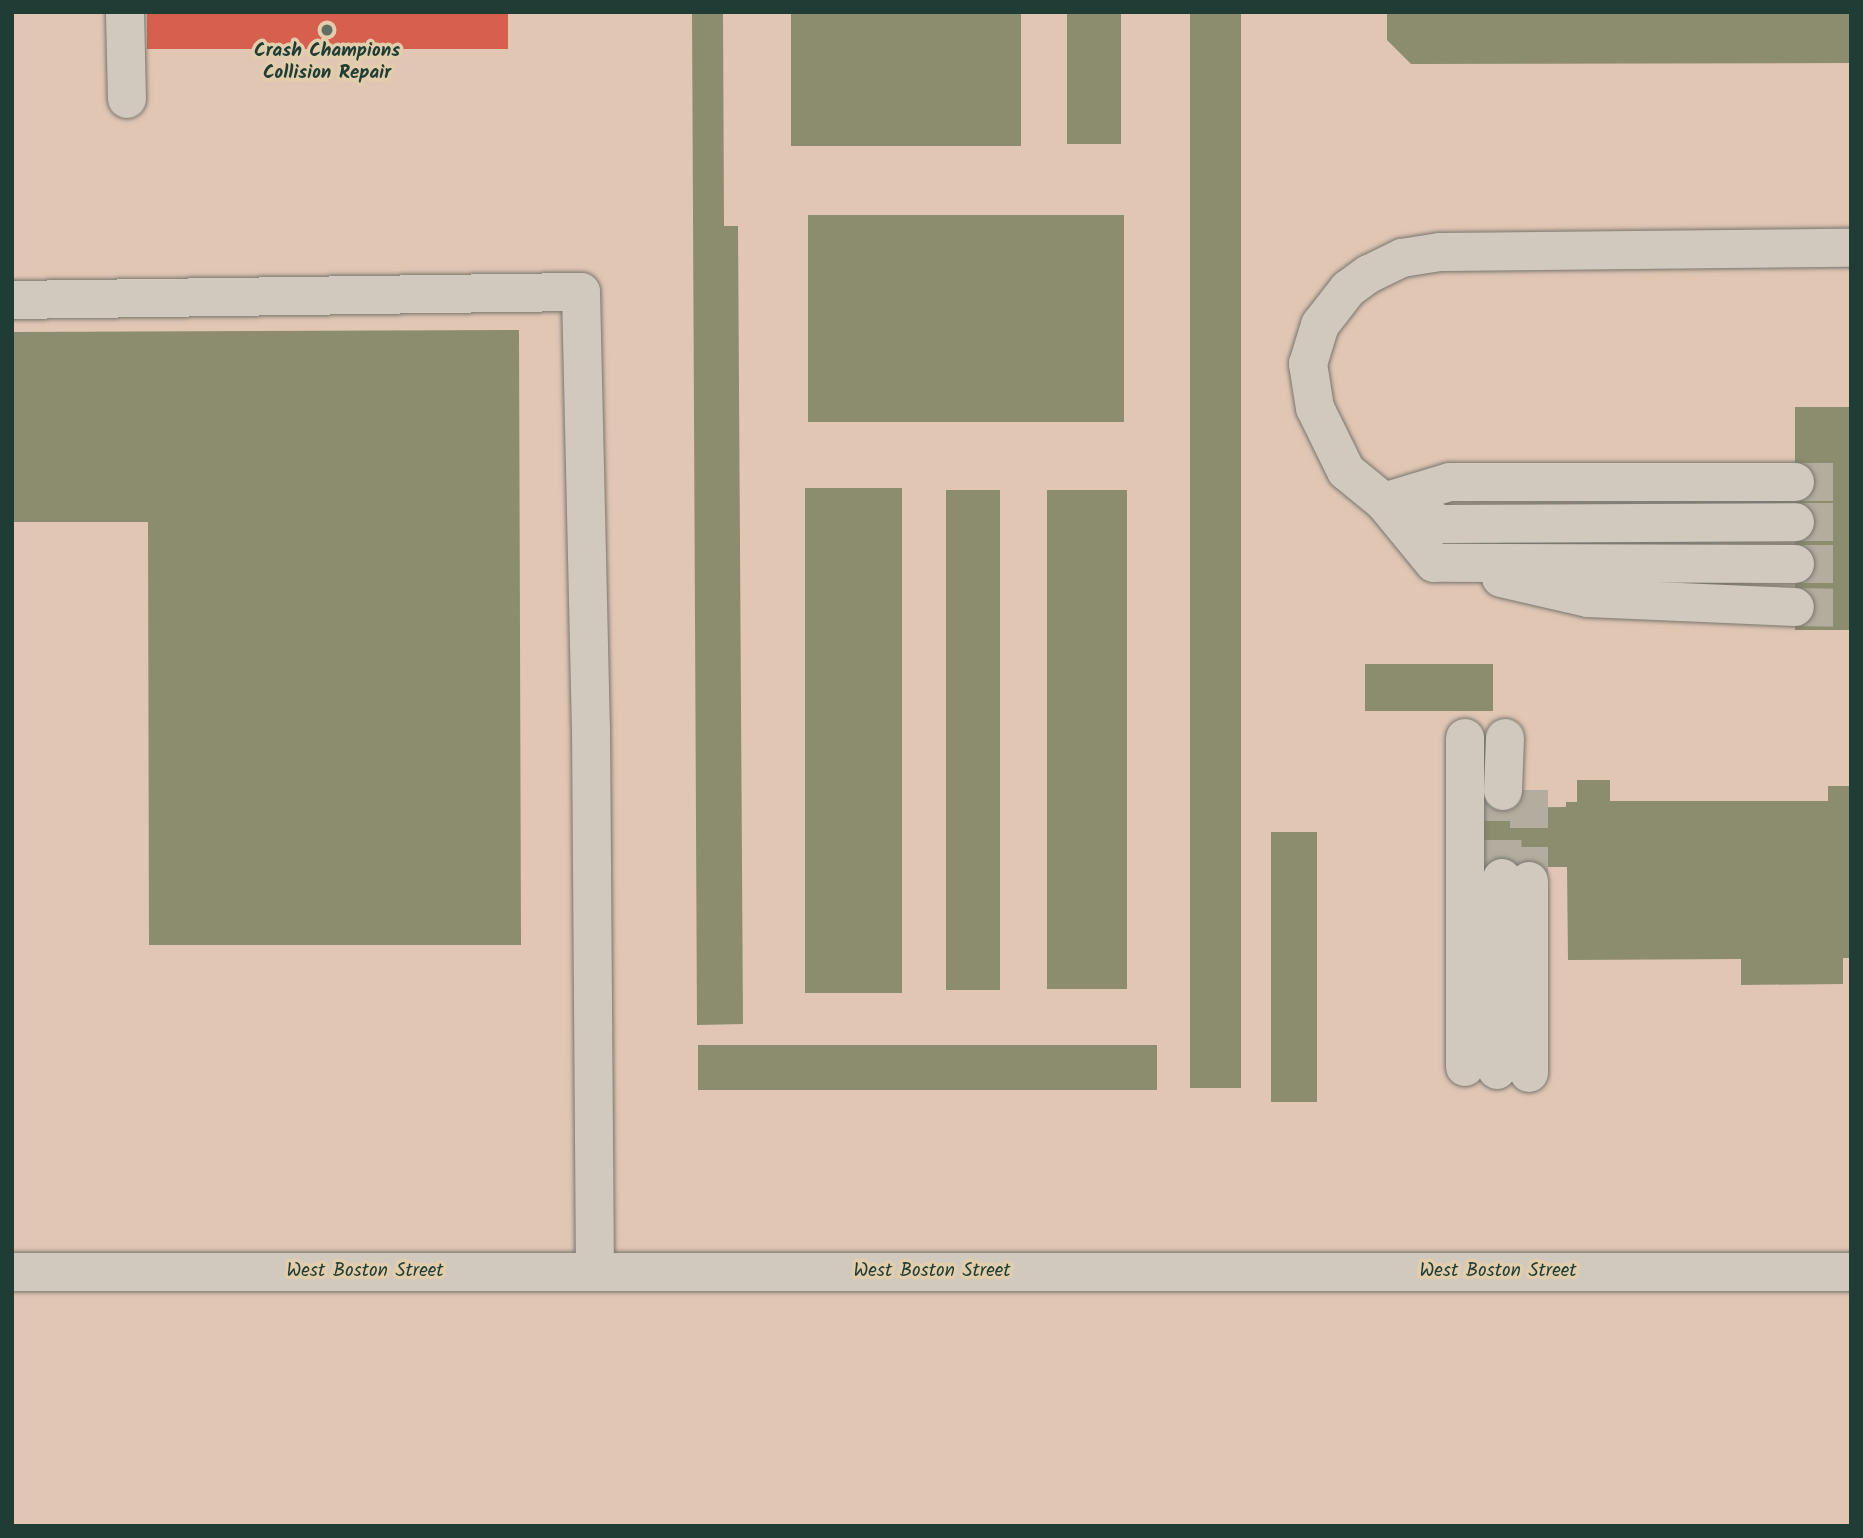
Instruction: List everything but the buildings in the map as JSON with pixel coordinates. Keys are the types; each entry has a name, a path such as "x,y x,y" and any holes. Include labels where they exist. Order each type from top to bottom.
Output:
{"street":[{"path":"125,12 127,99"},
{"path":"1795,607 1588,598 1434,563 1384,502 1346,471 1315,408 1308,364 1320,325 1348,289 1369,274 1402,258 1440,252 1851,248"},
{"path":"12,300 581,292 591,714 595,1272"},
{"path":"1384,502 1450,482 1795,482"},
{"path":"1384,502 1442,524 1795,522"},
{"path":"1434,563 1795,564"},
{"path":"1465,738 1497,1070 1516,879"},
{"path":"1516,790 1518,738"},
{"name":"West Boston Street","path":"12,1272 1851,1272"}],"shaded area":[{"path":"12,12 1851,12 1851,1526 12,1526"}],"tunnel":[{"path":"1795,482 1851,482"},
{"path":"1795,522 1851,522"},
{"path":"1795,564 1851,564"},
{"path":"1795,607 1851,608"},
{"path":"1529,790 1529,881"},
{"path":"1502,878 1503,793"}],"place":[{"name":"Crash Champions Collision Repair","path":"327,30"}]}
